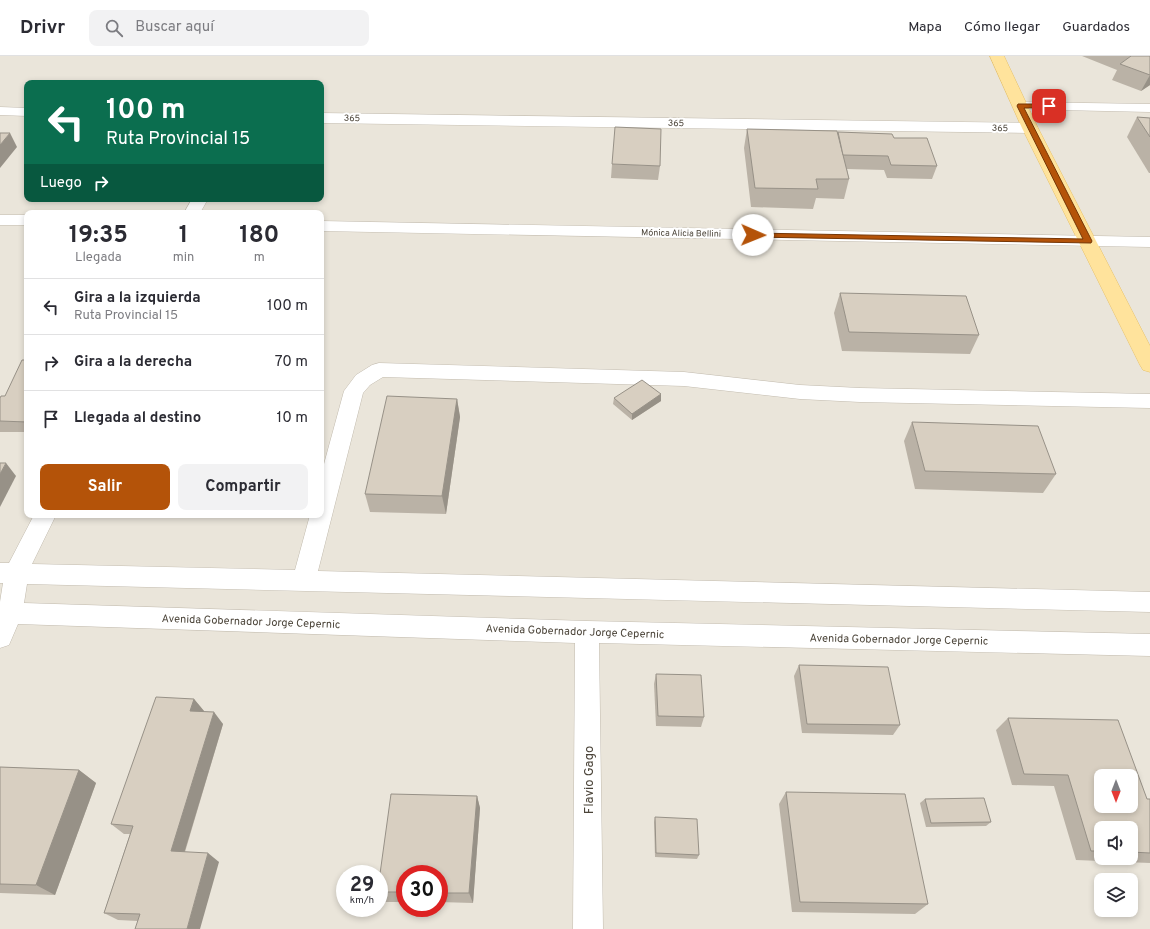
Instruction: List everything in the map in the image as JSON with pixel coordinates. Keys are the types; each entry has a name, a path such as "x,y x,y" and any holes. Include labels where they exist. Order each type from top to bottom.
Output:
{"main road":[{"path":"997,56 1030,128 1150,365"}],"street":[{"path":"1020,106 1150,108"},
{"path":"0,111 24,112"},
{"name":"365","path":"324,118 1030,128"},
{"path":"0,220 24,220"},
{"name":"Mónica Alicia Bellini","path":"324,226 1150,242"},
{"path":"324,504 354,391 363,380 379,370 684,379 800,392 860,395 1150,401"},
{"path":"0,637 6,613 8,573 43,518"},
{"path":"304,580 320,518"},
{"path":"8,573 1150,602"},
{"name":"Avenida Gobernador Jorge Cepernic","path":"6,613 587,632 1150,645"},
{"name":"Flavio Gago","path":"587,632 588,929"}],"shaded area":[{"path":"0,56 1150,56 1150,929 0,929"}],"building":[{"path":"1131,56 1150,56 1150,75 1120,64"},
{"path":"1137,117 1150,118 1150,137"},
{"path":"615,127 661,129 660,166 612,164"},
{"path":"747,129 837,131 849,179 816,179 818,189 755,188"},
{"path":"838,132 892,134 894,138 927,138 937,166 891,165 888,156 843,155"},
{"path":"0,133 10,133 0,145"},
{"path":"840,293 966,296 979,335 849,332"},
{"path":"22,360 24,360 24,422 0,421 0,398 1,396 5,396"},
{"path":"642,380 661,394 632,414 614,398"},
{"path":"387,396 457,399 442,496 365,494"},
{"path":"912,422 1038,426 1056,474 925,471"},
{"path":"0,463 6,463 0,474"},
{"path":"799,665 888,667 900,725 807,724"},
{"path":"656,674 701,675 704,717 658,716"},
{"path":"156,697 194,699 190,711 214,712 171,851 208,853 187,929 135,929 140,914 104,913 133,826 111,824"},
{"path":"1008,718 1118,720 1136,769 1094,769 1094,813 1138,813 1138,774 1147,799 1150,799 1150,853 1138,852 1138,821 1094,821 1094,851 1091,851 1068,775 1024,774"},
{"path":"0,767 79,770 36,885 0,884"},
{"path":"786,792 905,794 928,904 800,902"},
{"path":"391,794 477,796 469,893 448,893 448,865 396,865 396,892 388,892 388,865 381,865"},
{"path":"984,798 991,822 931,823 925,799"},
{"path":"655,817 697,819 699,855 656,853"}],"route":[{"path":"753,235 1088,241 1020,106 1049,106"}]}
